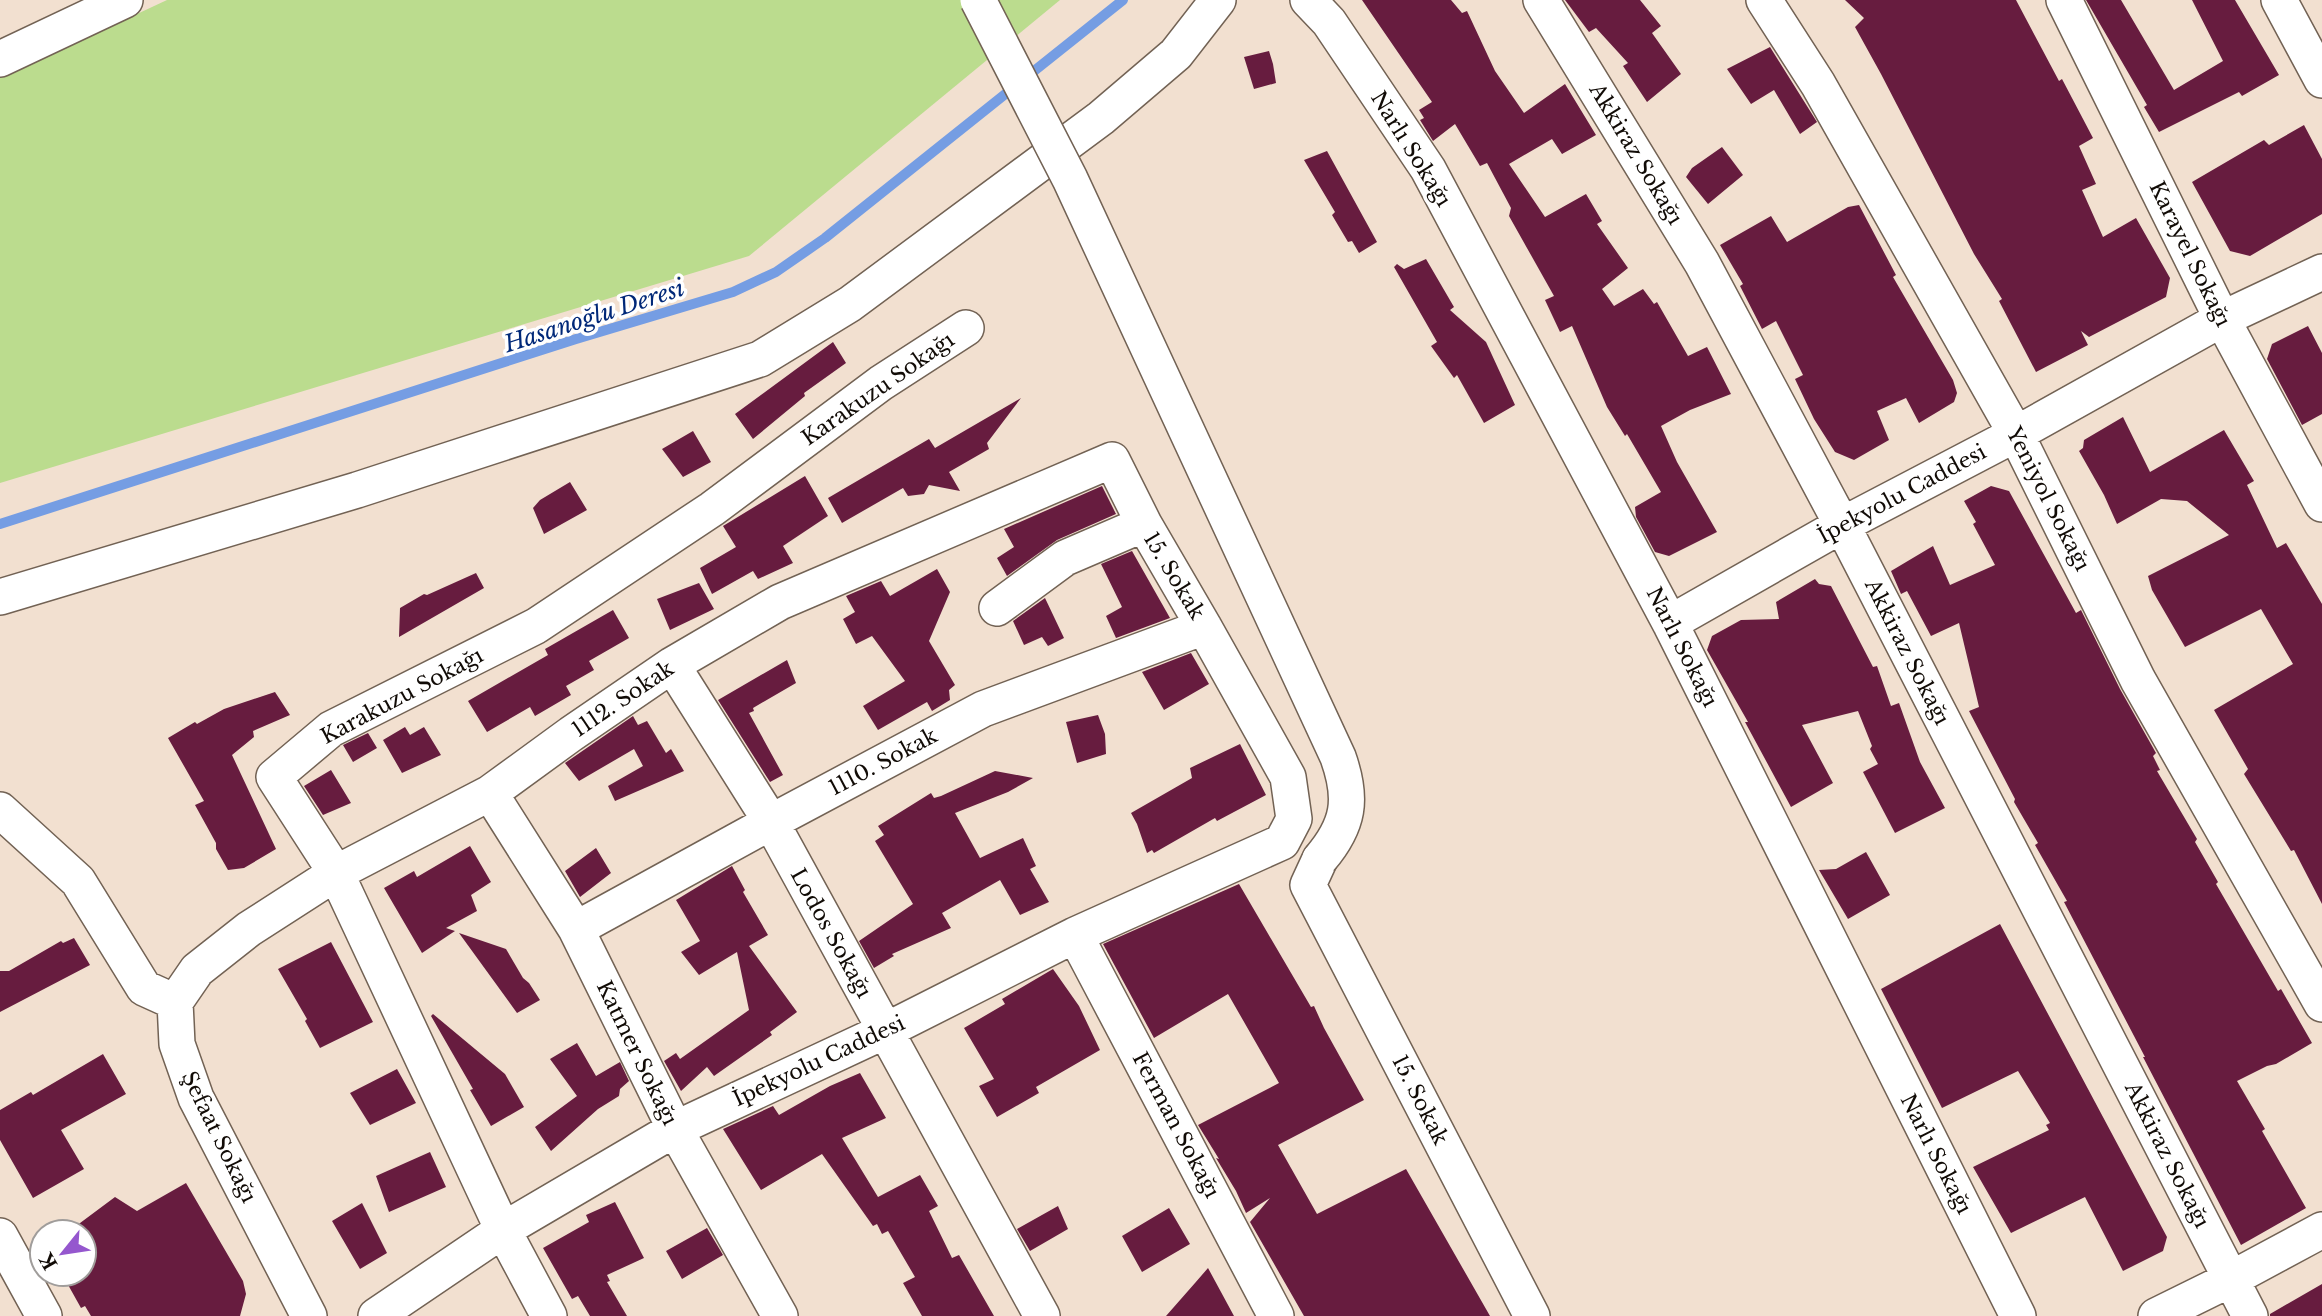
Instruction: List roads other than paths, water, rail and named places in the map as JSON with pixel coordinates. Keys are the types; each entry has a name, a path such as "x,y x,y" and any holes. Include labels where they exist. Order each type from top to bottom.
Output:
{"street":[{"path":"0,59 125,0"},
{"name":"15. Sokak","path":"978,0 1070,179 1338,757 1346,784 1346,815 1334,841 1314,872 1532,1316"},
{"path":"0,597 357,490 760,359 850,304 1101,118 1176,54 1218,0"},
{"name":"Narlı Sokağı","path":"1308,0 1329,22 1428,169 1670,623 2018,1316"},
{"name":"Akkiraz Sokağı","path":"1541,0 1702,263 1842,525 2250,1316"},
{"name":"Yeniyol Sokağı","path":"1764,0 1818,84 2015,434 2138,680 2322,1004"},
{"name":"Karayel Sokağı","path":"2064,0 2221,319 2322,505"},
{"path":"2279,0 2322,80"},
{"name":"İpekyolu Caddesi","path":"1670,623 1842,525 2015,434 2221,319 2322,272"},
{"name":"Karakuzu Sokağı","path":"549,1316 503,1230 336,873 274,777 331,729 536,626 712,509 881,383 966,328"},
{"name":"15. Sokak","path":"1112,460 1143,524 1205,626 1288,777 1294,819 1282,842"},
{"name":"1112. Sokak","path":"175,1002 197,970 249,929 336,873 490,793 672,665 780,602 1112,460"},
{"path":"997,608 1065,558 1143,524"},
{"name":"1110. Sokak","path":"576,929 983,709 1205,626"},
{"name":"Lodos Sokağı","path":"672,665 771,822 1042,1316"},
{"name":"Katmer Sokağı","path":"490,793 576,929 675,1129 780,1316"},
{"path":"0,810 78,881 144,988 175,1002"},
{"name":"İpekyolu Caddesi","path":"376,1316 503,1230 675,1129 884,1031 1075,935 1282,842"},
{"name":"Ferman Sokağı","path":"1075,935 1276,1316"},
{"name":"Şefaat Sokağı","path":"175,1002 177,1044 195,1098 309,1316"},
{"path":"2156,1316 2322,1230"},
{"path":"0,1236 44,1316"}],"waterway":[{"name":"Hasanoğlu Deresi","path":"0,524 576,339 733,292 776,272 825,238 1123,0"}]}
